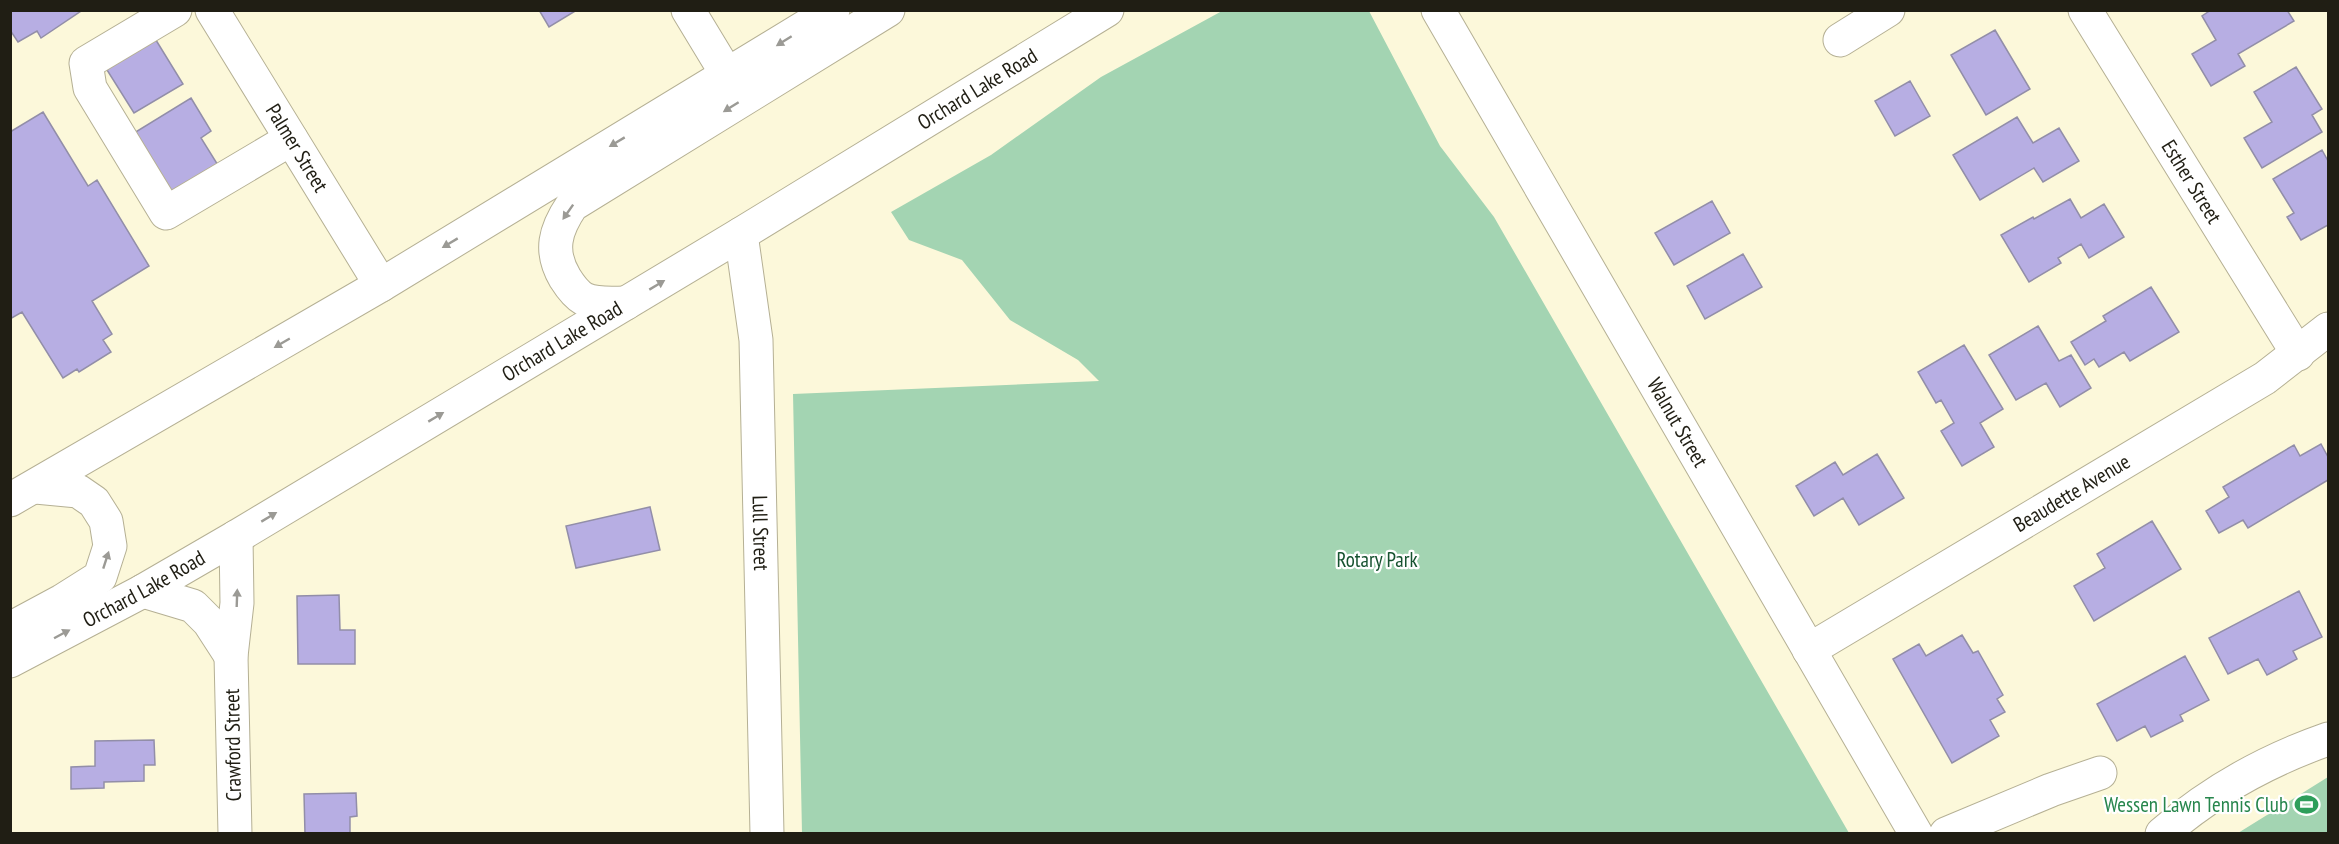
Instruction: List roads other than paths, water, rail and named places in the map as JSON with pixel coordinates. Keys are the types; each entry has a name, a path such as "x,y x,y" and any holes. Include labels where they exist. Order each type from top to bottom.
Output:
{"street":[{"path":"175,10 86,63 90,88 166,213 291,139"},
{"name":"Palmer Street","path":"212,10 381,285"},
{"path":"688,10 728,76"},
{"path":"23,493 381,285 834,10"},
{"path":"626,303 604,303 584,299 570,286 559,268 554,249 561,222 572,205 888,10"},
{"name":"Orchard Lake Road","path":"10,661 143,591 236,537 741,234 1107,10"},
{"name":"Walnut Street","path":"1438,10 1916,834"},
{"path":"1840,40 1888,10"},
{"name":"Esther Street","path":"2085,10 2298,354"},
{"name":"Lull Street","path":"741,234 756,340 767,834"},
{"name":"Beaudette Avenue","path":"1809,650 2265,378 2328,329"},
{"path":"10,629 100,577 110,546 106,521 94,502 78,490 23,493"},
{"name":"Crawford Street","path":"235,834 231,656 237,603 236,537"},
{"path":"143,591 193,606 209,622 231,656"},
{"path":"2162,834 2233,783 2274,761 2328,739"},
{"path":"1946,834 2041,794 2100,773"}],"place":[{"name":"Wessen Lawn Tennis Club","path":"2306,805"}],"park label":[{"name":"Rotary Park","path":"1377,560"}]}
